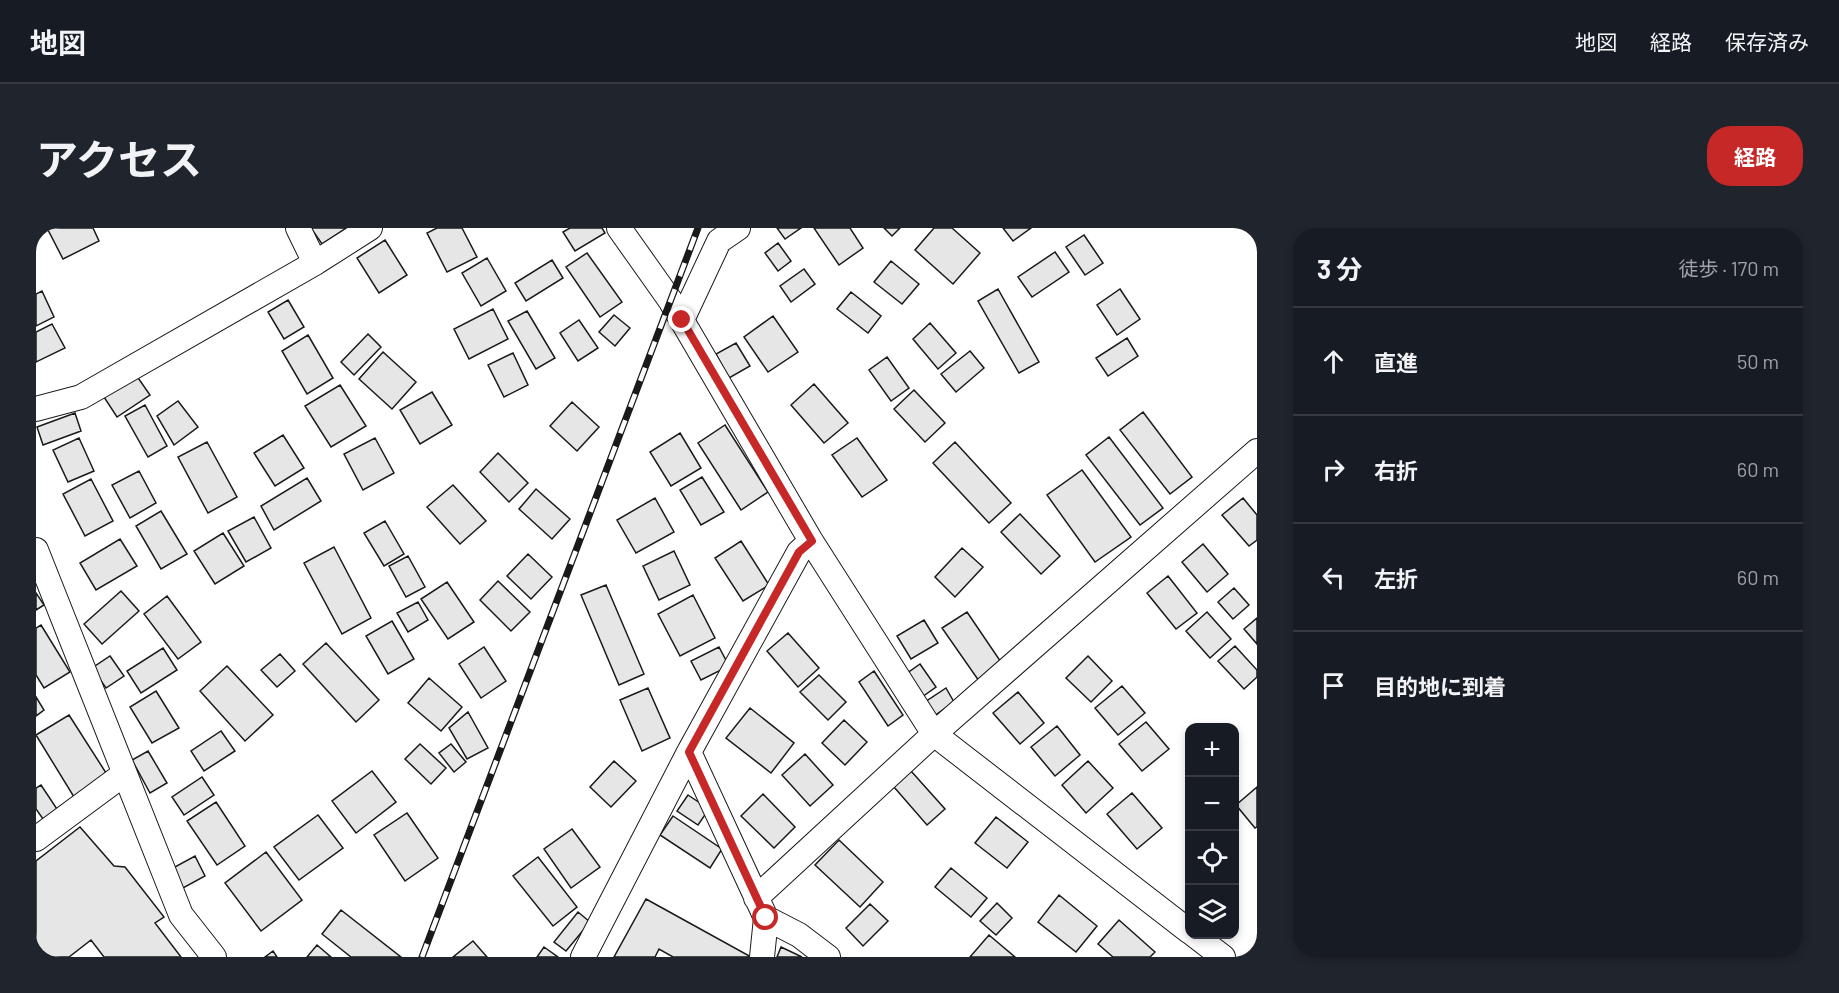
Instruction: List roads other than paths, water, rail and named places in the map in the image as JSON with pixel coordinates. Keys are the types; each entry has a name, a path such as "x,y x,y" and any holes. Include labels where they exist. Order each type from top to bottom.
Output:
{"street":[{"path":"298,228 315,263"},
{"path":"36,409 81,397 315,263 370,228"},
{"path":"619,228 682,320 812,541 934,734 1185,928"},
{"path":"682,320 719,242 738,228"},
{"path":"761,908 934,734 1257,451"},
{"path":"583,957 689,752 799,552 812,541"},
{"path":"36,550 181,915 214,957"},
{"path":"689,752 761,908 762,957"},
{"path":"36,839 124,774"},
{"path":"761,908 828,957"},
{"path":"1199,939 1222,957"}],"railway":[{"path":"422,957 698,228"}]}
